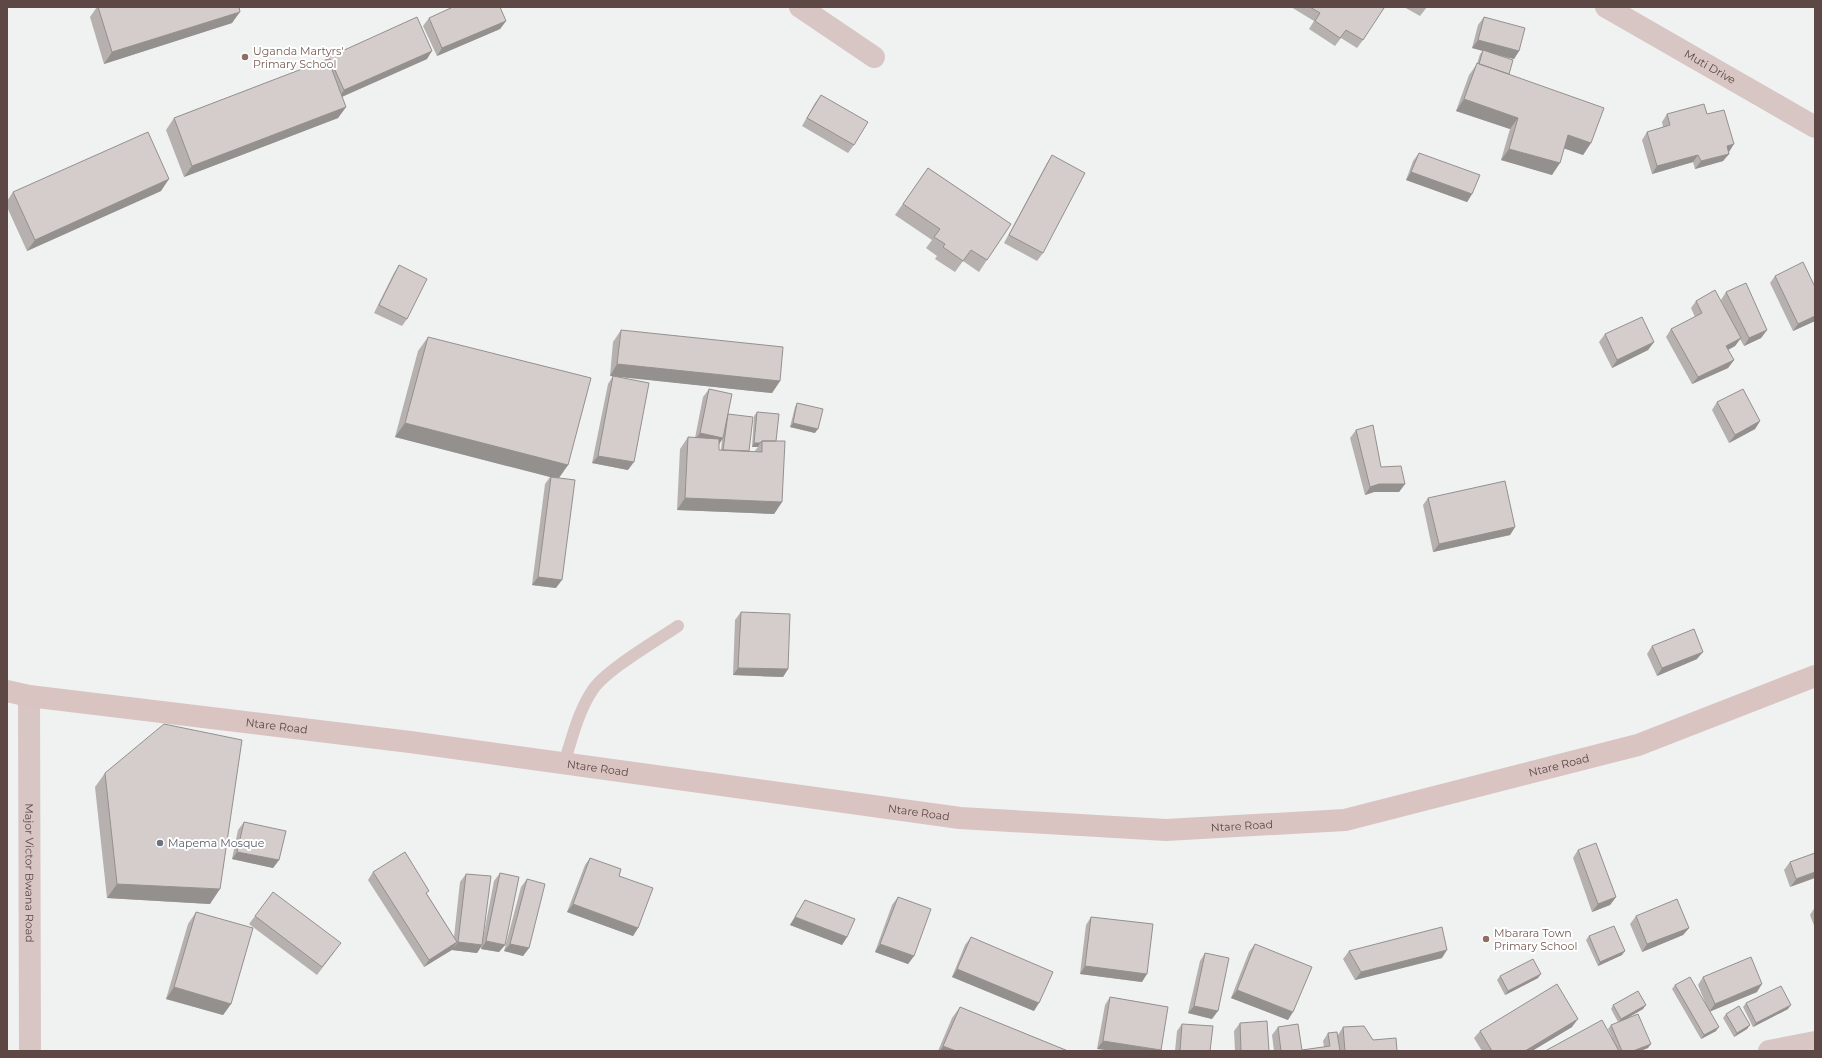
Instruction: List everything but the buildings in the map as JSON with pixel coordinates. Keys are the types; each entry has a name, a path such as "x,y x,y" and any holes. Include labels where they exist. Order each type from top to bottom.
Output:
{"main road":[{"name":"Ntare Road","path":"7,691 29,696 410,742 960,818 1166,830 1345,820 1638,745 1815,676"}],"street":[{"path":"800,7 874,57"},
{"name":"Muti Drive","path":"1606,7 1815,127"},
{"name":"Major Victor Bwana Road","path":"29,696 30,1051"},
{"path":"1769,1051 1815,1042"}],"lane":[{"path":"564,763 579,717 592,690 603,677 678,626"}],"place":[{"name":"Uganda Martyrs' Primary School","path":"245,57"},
{"name":"Mapema Mosque","path":"160,843"},
{"name":"Mbarara Town Primary School","path":"1486,939"}]}
